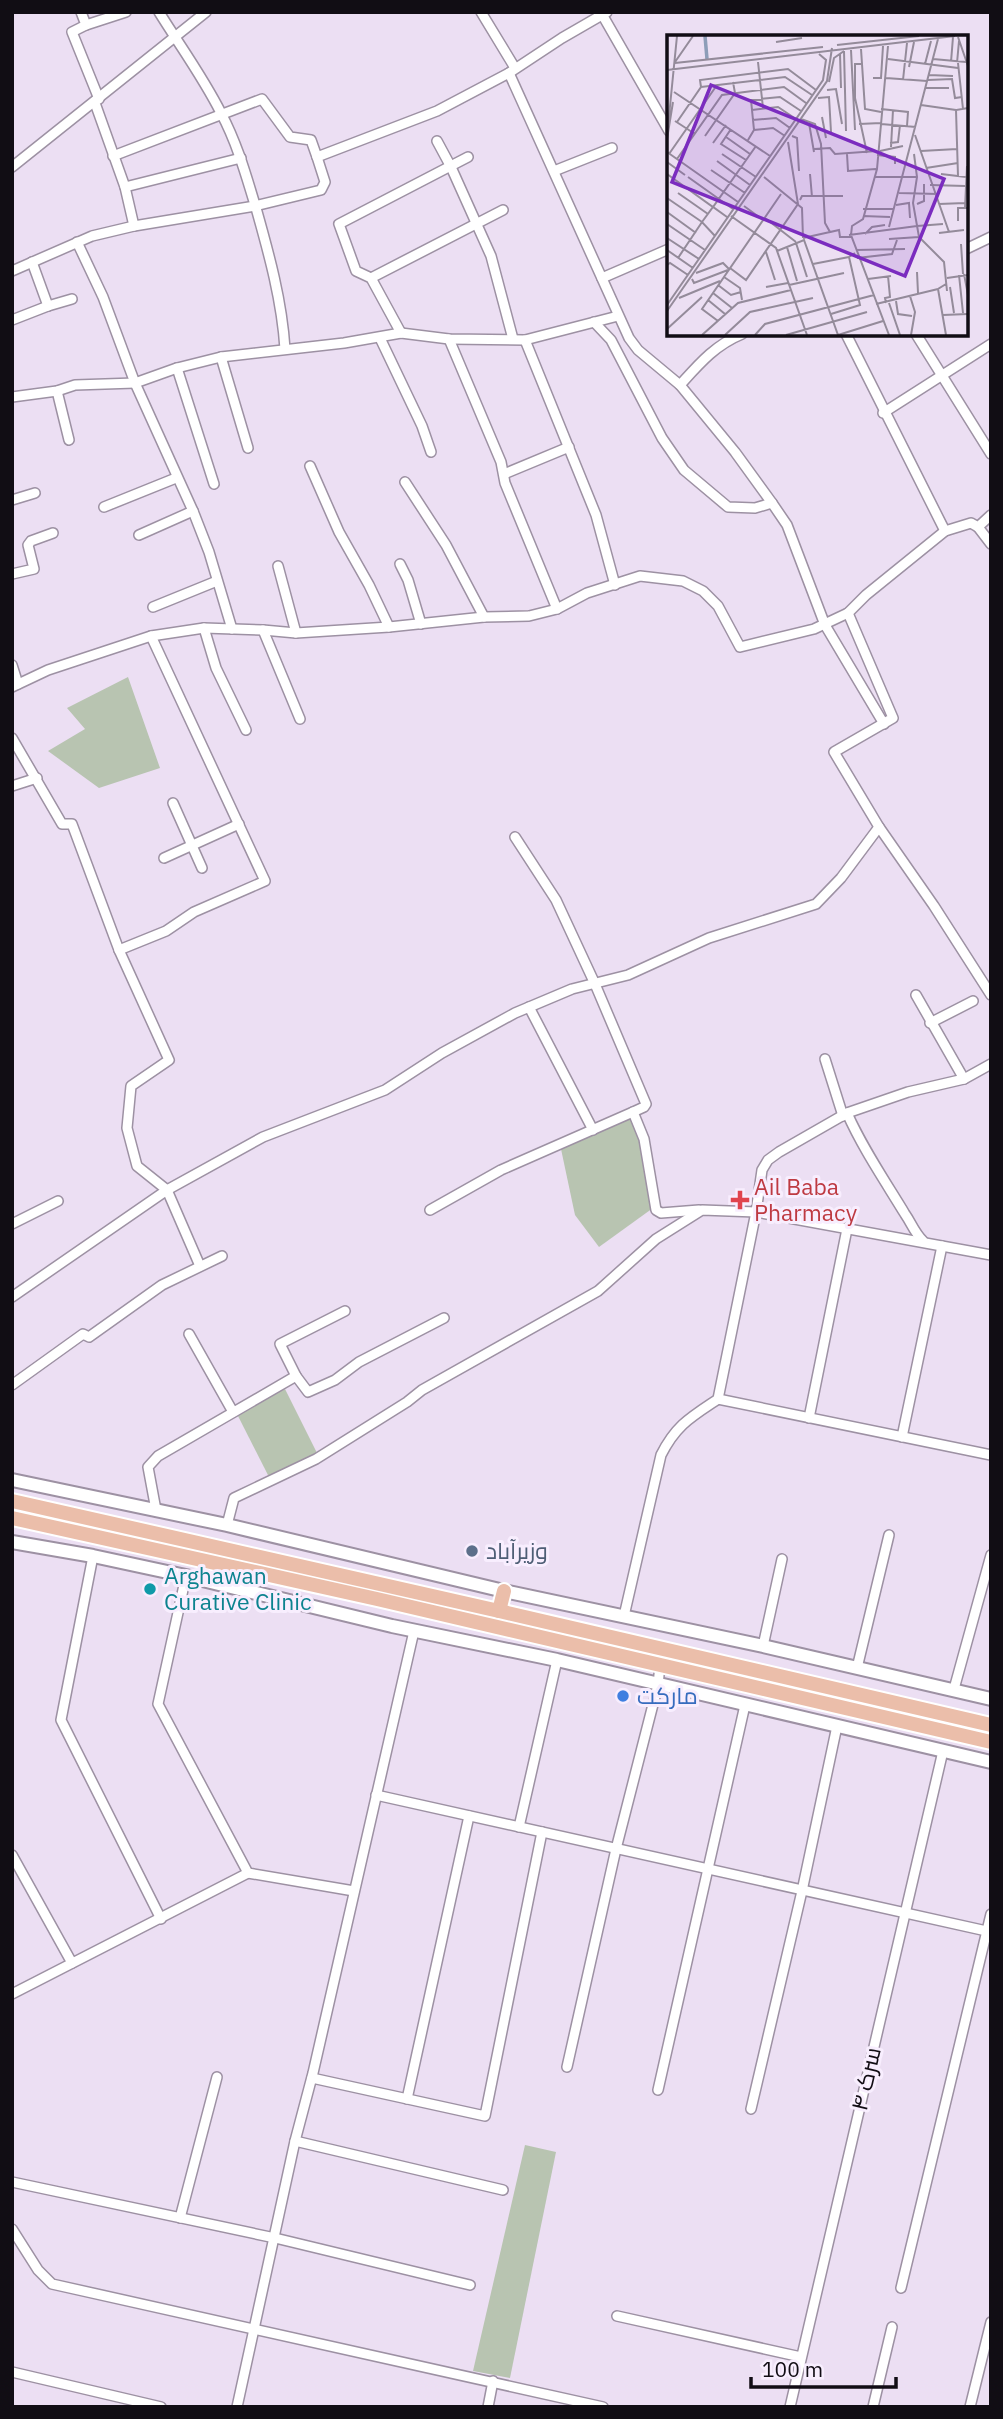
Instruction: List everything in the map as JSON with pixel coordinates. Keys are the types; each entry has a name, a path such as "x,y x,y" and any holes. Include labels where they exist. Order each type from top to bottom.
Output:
{"main road":[{"path":"12,1501 991,1725"},
{"path":"12,1518 991,1742"},
{"path":"377,1600 383,1584"},
{"path":"499,1611 504,1591"}],"street":[{"path":"81,12 86,25"},
{"path":"126,12 72,32 125,187 134,226"},
{"path":"159,12 200,75 241,158 270,256 285,349"},
{"path":"12,167 206,12"},
{"path":"481,12 512,70 629,338 638,350 680,386 735,452 772,503 787,526 825,625 884,724"},
{"path":"317,157 437,111 605,14 667,127"},
{"path":"12,271 77,242 134,226 255,206 324,187 325,182 312,140 290,137 262,99 113,156"},
{"path":"437,141 452,167 491,256 513,339"},
{"path":"554,171 612,148"},
{"path":"401,333 371,278 356,271 339,224 468,157"},
{"path":"125,187 241,158"},
{"path":"371,278 503,209"},
{"path":"968,248 990,238"},
{"path":"77,242 103,297 135,383 193,511 232,629"},
{"path":"602,278 667,250"},
{"path":"32,262 48,306"},
{"path":"12,320 72,299"},
{"path":"12,397 57,391 75,385 135,383 177,368 221,357 380,338 401,333 449,339 525,340 618,316"},
{"path":"594,322 611,340 662,438 684,470 728,507 755,508 772,503"},
{"path":"680,386 708,354 737,336"},
{"path":"847,336 883,413 945,531"},
{"path":"917,336 991,454"},
{"path":"380,338 422,426 431,452"},
{"path":"449,339 557,609"},
{"path":"525,340 596,514 615,585"},
{"path":"883,413 991,344"},
{"path":"221,357 248,447"},
{"path":"177,368 214,484"},
{"path":"57,391 69,440"},
{"path":"504,474 569,447"},
{"path":"310,466 339,532 369,585 388,627"},
{"path":"104,507 176,478"},
{"path":"405,482 446,545 484,617"},
{"path":"12,500 35,493"},
{"path":"139,535 193,511"},
{"path":"978,527 991,515"},
{"path":"12,665 15,686 48,670 151,635 204,628 296,633 484,617 529,616 557,609 587,593 640,576 683,580 703,591 718,606 740,647 825,625 848,613 866,595 945,531 971,523 978,527 991,544"},
{"path":"12,574 34,569 28,545 31,541 53,533"},
{"path":"400,564 408,580 421,624"},
{"path":"278,566 296,633"},
{"path":"153,607 218,581"},
{"path":"848,613 893,718 834,752 879,827 991,995"},
{"path":"204,628 216,668 246,730"},
{"path":"263,630 300,719"},
{"path":"119,950 166,932 194,912 264,884 265,879 151,635"},
{"path":"12,738 62,824 72,824 119,950 169,1060 131,1086 127,1128 137,1166 167,1191 200,1266"},
{"path":"12,786 37,778"},
{"path":"173,803 202,869"},
{"path":"164,858 239,824"},
{"path":"12,1297 167,1191 263,1138 385,1090 442,1053 529,1007 572,989 628,975 709,938 816,904 841,878 879,827"},
{"path":"430,1210 501,1171 646,1104 556,900 515,837"},
{"path":"916,995 964,1079"},
{"path":"930,1023 973,1001"},
{"path":"529,1007 593,1130"},
{"path":"825,1059 845,1115 907,1217 913,1232 925,1242"},
{"path":"718,1399 762,1170 768,1160 845,1115 908,1092 964,1079 991,1064"},
{"path":"633,1112 644,1139 656,1210 661,1213 702,1210 756,1212 991,1255"},
{"path":"12,1224 58,1201"},
{"path":"227,1525 234,1498 316,1459 422,1390 598,1291 656,1239 702,1210"},
{"path":"809,1418 847,1229"},
{"path":"902,1437 942,1246"},
{"path":"12,1385 83,1334 89,1337 162,1285 222,1256"},
{"path":"345,1311 281,1344 296,1376 308,1392 335,1380 359,1362 444,1318"},
{"path":"189,1334 233,1412"},
{"path":"156,1510 148,1467 158,1456 296,1376"},
{"path":"625,1616 661,1455 671,1436 686,1420 718,1399 991,1455"},
{"path":"12,1480 227,1525 504,1591 763,1646 991,1699"},
{"path":"858,1668 889,1535"},
{"path":"12,1542 186,1576 414,1631 557,1660 991,1762"},
{"path":"954,1689 991,1555"},
{"path":"93,1556 61,1720 161,1919"},
{"path":"763,1646 782,1559"},
{"path":"186,1576 158,1704 248,1872"},
{"path":"979,1599 991,1602"},
{"path":"237,2407 295,2141 312,2078 414,1631"},
{"path":"519,1827 557,1660"},
{"path":"567,2067 658,1685 660,1665"},
{"path":"658,2090 745,1705"},
{"path":"751,2109 837,1726"},
{"name":"سرک ۴","path":"790,2407 943,1751"},
{"path":"376,1795 989,1932"},
{"path":"407,2099 469,1816"},
{"path":"312,2078 485,2116 542,1832"},
{"path":"12,1855 15,1867 72,1963"},
{"path":"12,1994 248,1872 354,1891"},
{"path":"901,2288 989,1932 991,1914"},
{"path":"180,2218 217,2077"},
{"path":"295,2141 503,2190"},
{"path":"12,2182 275,2238 470,2285"},
{"path":"12,2229 38,2270 52,2284 603,2407"},
{"path":"617,2316 801,2357"},
{"path":"970,2407 991,2322"},
{"path":"873,2407 892,2327"},
{"path":"12,2372 161,2407"},
{"path":"488,2407 493,2381"}],"green space":[{"path":"128,677 160,768 99,788 48,751 85,729 67,708"},
{"path":"630,1115 639,1141 653,1208 599,1247 575,1215 561,1149"},
{"path":"285,1389 318,1455 270,1479 237,1414"},
{"path":"525,2145 556,2152 510,2378 473,2371"}],"place":[{"name":"Ail Baba Pharmacy","path":"740,1200"},
{"name":"وزیرآباد","path":"472,1551"},
{"name":"Arghawan Curative Clinic","path":"150,1589"},
{"name":"مارکت","path":"623,1696"}]}
